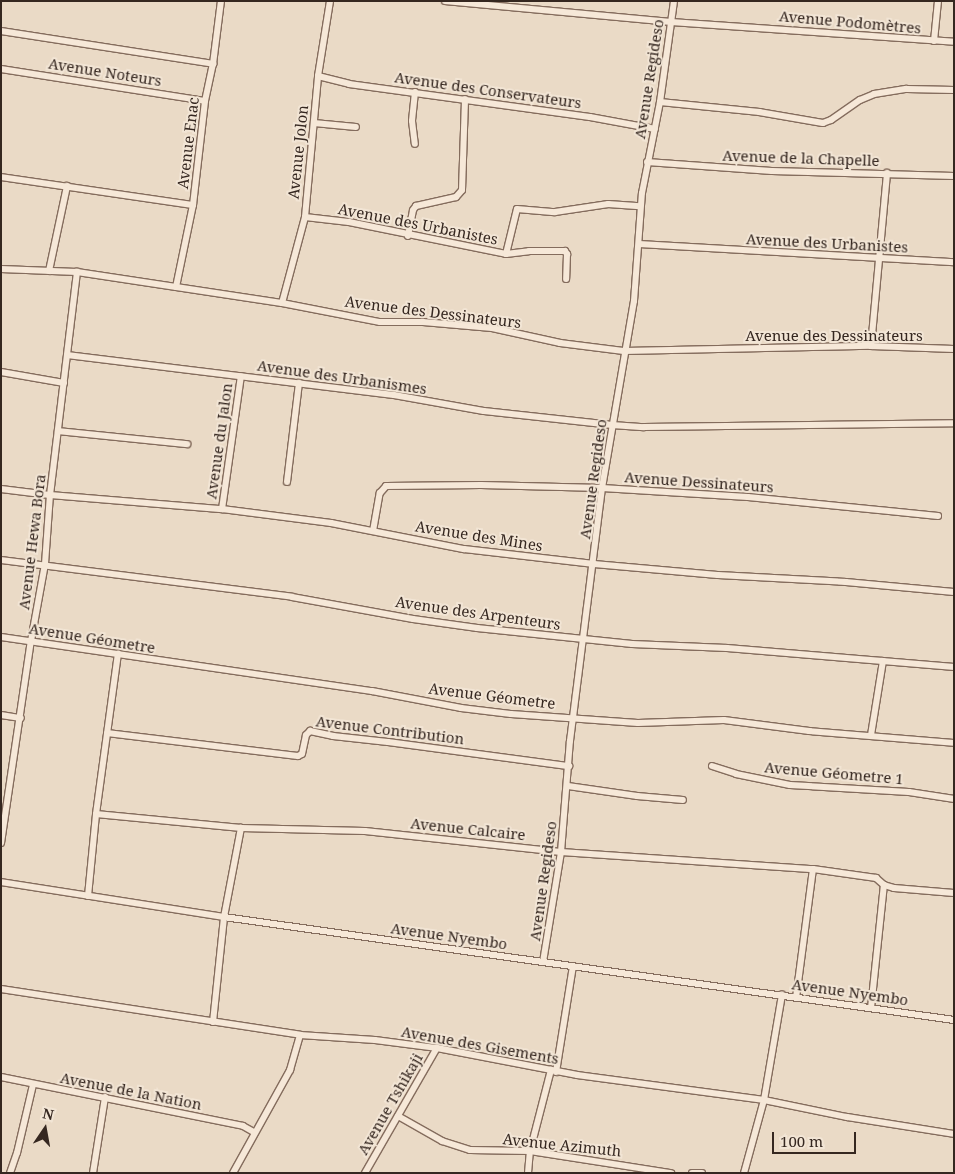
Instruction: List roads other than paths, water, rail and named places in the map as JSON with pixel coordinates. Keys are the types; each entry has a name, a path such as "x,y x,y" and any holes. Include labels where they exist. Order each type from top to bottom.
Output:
{"street":[{"name":"Avenue Enac","path":"176,287 192,205 205,101 213,64 221,1"},
{"name":"Avenue Jolon","path":"282,303 305,217 318,76 330,1"},
{"name":"Avenue Podomètres","path":"445,1 672,22 954,42"},
{"name":"Avenue Regideso","path":"543,962 561,852 573,718 594,564 602,488 624,351 633,308 639,244 640,206 660,102 674,1"},
{"path":"934,41 938,1"},
{"path":"1,31 213,64"},
{"name":"Avenue Noteurs","path":"1,69 205,101"},
{"name":"Avenue des Conservateurs","path":"318,76 349,84 465,99 654,129"},
{"path":"660,102 759,112 823,123 831,120 860,100 874,94 907,90 954,90"},
{"path":"415,92 412,121 415,144"},
{"path":"408,236 413,210 416,206 456,197 462,190 465,99"},
{"path":"314,123 356,128"},
{"name":"Avenue de la Chapelle","path":"647,162 772,171 954,176"},
{"path":"871,346 887,173"},
{"path":"1,177 192,205"},
{"path":"49,271 67,186"},
{"name":"Avenue des Urbanistes","path":"305,217 349,222 408,236 506,254 517,209 555,212 608,204 640,206"},
{"name":"Avenue des Urbanistes","path":"639,244 954,262"},
{"path":"506,254 529,251 565,251 567,254 566,279"},
{"name":"Avenue des Dessinateurs","path":"1,268 77,272 282,303 380,322 423,322 492,328 560,343 624,351 871,346 954,349"},
{"name":"Avenue Hewa Bora","path":"1,843 5,800 45,564 50,495 77,272"},
{"name":"Avenue des Urbanismes","path":"67,355 394,395 484,411 612,425"},
{"path":"1,372 64,383"},
{"name":"Avenue du Jalon","path":"222,509 241,376"},
{"path":"288,482 299,383"},
{"path":"612,425 653,427 954,423"},
{"path":"58,431 187,444"},
{"name":"Avenue Dessinateurs","path":"373,531 380,493 386,486 481,485 602,488 748,497 938,516"},
{"name":"Avenue des Mines","path":"1,489 50,495 222,509 373,531 464,549 594,564 718,575 846,582 954,592"},
{"name":"Avenue des Arpenteurs","path":"1,560 292,596 452,625 584,639 954,666"},
{"name":"Avenue Géometre","path":"1,637 372,691 461,708 649,724 724,720 809,731 954,743"},
{"path":"88,896 96,814 118,654"},
{"path":"871,735 883,662"},
{"path":"1,716 20,718"},
{"name":"Avenue Contribution","path":"107,733 298,756 302,754 306,735 310,731 333,736 569,766"},
{"name":"Avenue Géometre 1","path":"712,766 736,774 790,785 909,792 954,799"},
{"path":"568,786 637,796 683,800"},
{"name":"Avenue Calcaire","path":"96,814 241,828 365,831 561,852 813,869 876,878 884,885 894,888 954,893"},
{"path":"213,1022 224,918 241,828"},
{"path":"796,998 813,869"},
{"name":"Avenue Nyembo","path":"1,882 224,918 954,1020"},
{"path":"871,1008 884,885"},
{"path":"528,1173 530,1151 554,1071 573,966"},
{"name":"Avenue des Gisements","path":"1,989 300,1035 375,1040 437,1048 554,1071 764,1100 847,1117 954,1134"},
{"path":"744,1173 764,1100 782,995"},
{"path":"233,1173 290,1070 300,1035"},
{"name":"Avenue Tshikaji","path":"365,1173 437,1048"},
{"name":"Avenue de la Nation","path":"1,1077 243,1126 254,1132"},
{"path":"10,1173 18,1154 33,1085"},
{"path":"93,1173 105,1097"},
{"name":"Avenue Azimuth","path":"398,1116 442,1140 464,1149 477,1151 530,1151 671,1173"},
{"path":"692,1173 702,1173"}]}
